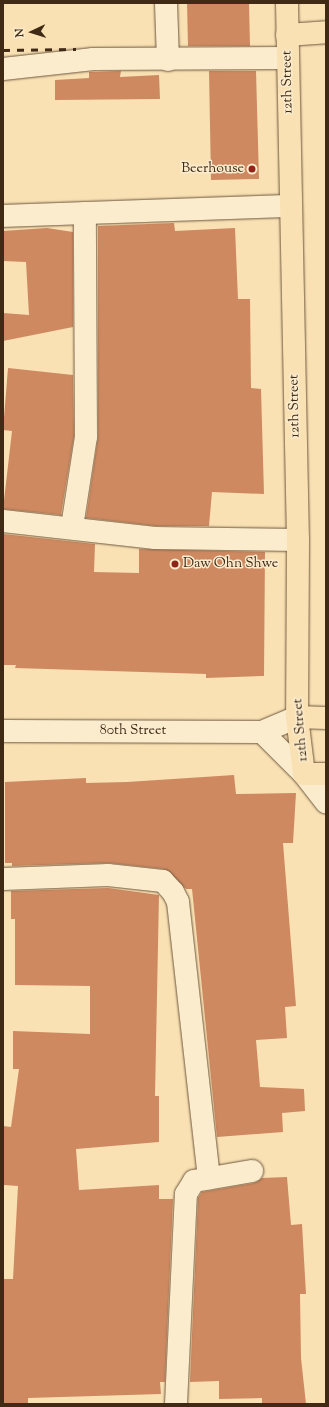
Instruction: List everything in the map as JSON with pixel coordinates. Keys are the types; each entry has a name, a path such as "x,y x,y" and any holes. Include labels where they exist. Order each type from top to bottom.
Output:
{"main road":[{"name":"12th Street","path":"287,3 298,540 297,717 304,774"},
{"path":"287,35 326,32"},
{"path":"297,717 326,718"},
{"path":"304,774 326,774"}],"street":[{"path":"166,3 168,60"},
{"path":"3,69 64,61 287,58"},
{"path":"3,216 290,206"},
{"path":"72,527 86,437 85,213"},
{"path":"3,520 155,538 298,540"},
{"path":"297,717 262,732 304,774"},
{"name":"80th Street","path":"3,731 262,732"},
{"name":"12th Street","path":"304,774 326,802"},
{"path":"3,879 108,875 163,880 173,892 178,902 209,1178"},
{"path":"176,1404 186,1194 194,1181 252,1171"}],"building":[{"path":"187,3 249,3 250,46 188,46"},
{"path":"121,71 120,77 159,75 160,99 55,100 55,80 89,78 89,72"},
{"path":"209,71 256,71 259,179 211,180"},
{"path":"174,223 175,231 235,228 238,299 250,299 251,388 261,389 264,494 212,492 209,526 156,526 86,518 98,437 98,226"},
{"path":"47,228 73,232 73,327 3,341 3,313 29,315 26,262 3,261 3,231"},
{"path":"8,368 73,375 74,436 61,515 3,509 12,431 3,430"},
{"path":"3,534 95,544 94,572 139,573 139,549 265,552 264,676 206,678 206,674 15,668 16,665 3,665"},
{"path":"234,775 236,794 296,793 293,843 283,843 296,1006 285,1007 287,1038 256,1040 260,1087 304,1089 305,1111 282,1113 283,1132 217,1137 192,889 186,889 164,869 109,863 12,866 12,863 5,863 5,782 86,778 86,783 127,782"},
{"path":"108,888 159,895 155,1096 159,1096 159,1142 76,1149 79,1190 159,1185 159,1199 173,1199 165,1382 160,1382 161,1394 28,1398 28,1403 3,1403 3,1279 13,1279 18,1186 4,1185 3,1161 3,1126 11,1127 19,1069 13,1069 13,1031 90,1034 90,986 15,985 15,919 11,919 11,891"},
{"path":"287,1177 291,1225 302,1224 306,1294 300,1294 301,1358 306,1404 262,1404 262,1398 219,1399 219,1381 190,1382 198,1198 202,1192 254,1183 262,1178"}],"railway":[{"path":"3,50 76,49"}],"place":[{"name":"Beerhouse","path":"252,169"},
{"name":"Daw Ohn Shwe","path":"175,564"}]}
